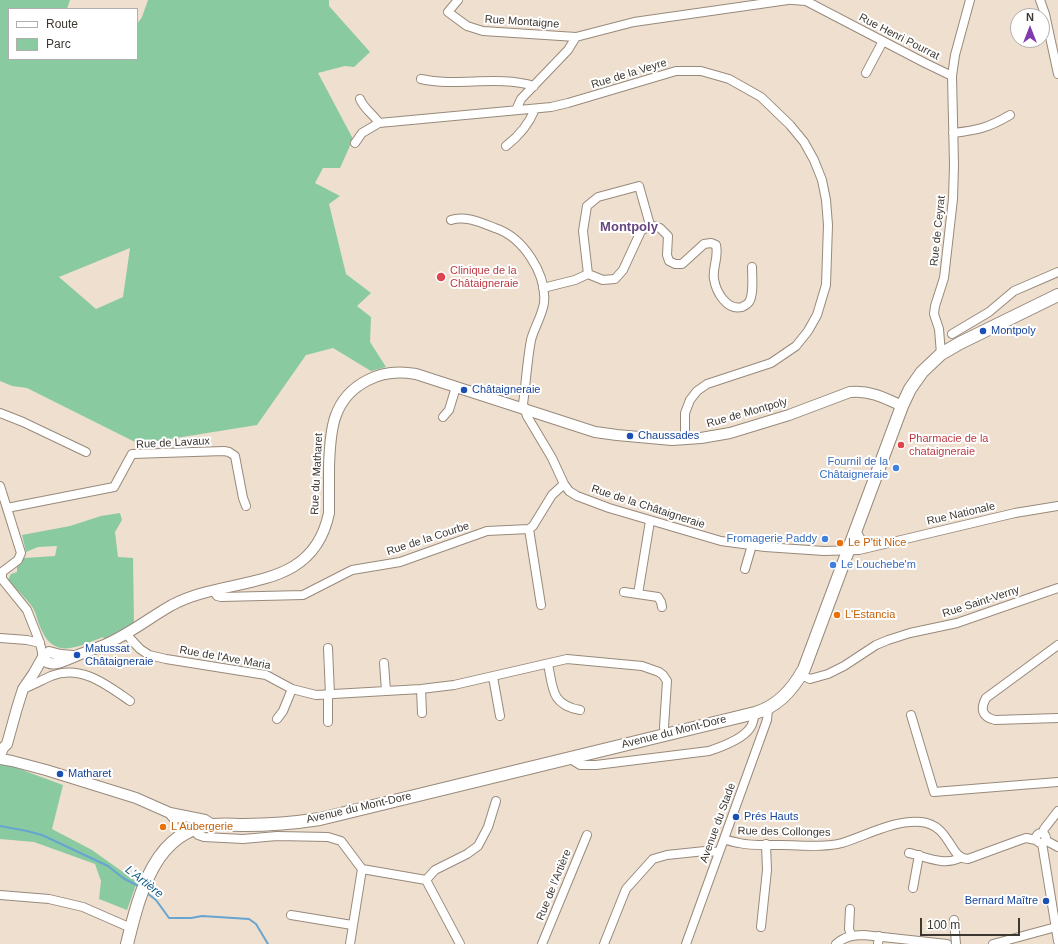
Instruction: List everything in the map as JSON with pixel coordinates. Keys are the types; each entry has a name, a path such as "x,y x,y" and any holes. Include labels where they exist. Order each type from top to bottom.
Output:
{"main road":[{"name":"Avenue du Mont-Dore","path":"127,944 140,900 157,859 164,849 187,833 213,825 283,824 320,819 755,713 768,709 781,700 801,675 902,406 910,389 922,372 956,338 1058,295"}],"street":[{"name":"Rue Montaigne","path":"458,0 448,12 467,26 483,31 576,37"},
{"path":"516,110 521,99 568,50 576,37 634,22 772,1 788,0"},
{"name":"Rue Henri Pourrat","path":"792,0 806,1 952,76"},
{"name":"Rue de Ceyrat","path":"941,354 939,329 934,314 944,278 953,199 952,76 955,55 970,0"},
{"path":"1040,0 1045,14 1058,74"},
{"path":"866,73 883,41"},
{"name":"Rue de la Veyre","path":"355,143 362,133 379,123 535,109 568,103 676,71 701,71 729,79 761,97 790,125 804,142 814,160 822,180 826,200 828,225 826,285 817,315 808,331 796,346 770,363 707,384 697,391 690,400 685,413 685,439"},
{"path":"421,79 433,82 486,81 523,83 534,86"},
{"path":"360,99 363,106 376,118 379,123"},
{"path":"506,146 515,139 531,119 535,109"},
{"path":"953,133 976,131 993,125 1010,115"},
{"path":"588,274 583,230 587,206 598,197 639,186 650,224"},
{"name":"Rue de la Châtaigneraie","path":"451,220 470,220 503,230 524,247 539,273 543,288 544,303 533,334 530,348 523,404 530,422 552,458 564,484 569,491 577,496 609,508 721,541 824,551 849,550"},
{"path":"543,288 575,280 588,274 604,280 615,279 623,270 641,230 650,224"},
{"path":"650,224 660,228 668,236 667,255 669,261 675,264 682,264 704,244 711,243 716,245 718,253 714,279 724,301 732,307 742,307 750,301 752,267"},
{"path":"939,329 956,338 1014,291 1058,272"},
{"name":"Rue du Matharet","path":"48,657 74,656 105,645 178,602 285,572 305,559 313,550 323,532 329,513 330,440 334,417 341,404 357,387 376,376 400,372 416,374 524,409"},
{"path":"443,417 449,410 456,387"},
{"name":"Rue de Montpoly","path":"524,409 595,432 651,438 685,439 718,436 800,411 850,392 858,391 872,393 902,406"},
{"path":"0,413 23,422 86,452"},
{"name":"Rue de Lavaux","path":"7,508 114,487 132,454 224,451 235,456 242,498 246,506"},
{"path":"541,605 529,529 533,526 552,495 564,484"},
{"path":"0,486 21,553 18,560 2,572 2,579 5,585 27,610 40,643 48,657 23,689 16,708 7,744 3,748 0,756"},
{"name":"Rue Nationale","path":"849,550 869,547 1015,513 1058,506"},
{"path":"638,594 650,521"},
{"name":"Rue de la Courbe","path":"214,591 217,596 221,597 303,595 352,570 400,562 487,532 529,529"},
{"path":"856,531 862,541 869,547"},
{"path":"745,569 752,544"},
{"name":"Rue Saint-Verny","path":"801,675 810,679 828,674 839,669 876,645 888,640 910,633 957,624 1058,588"},
{"path":"624,592 658,596 662,607"},
{"name":"Rue de l'Ave Maria","path":"126,634 140,649 149,655 266,675 292,689 316,695 454,686 567,659 642,666 659,672 667,681 664,726 665,735"},
{"path":"0,638 27,640 40,643"},
{"path":"1058,644 986,698 982,704 982,708 987,717 995,720 1058,718"},
{"path":"328,648 328,722"},
{"path":"384,663 386,691"},
{"path":"548,664 557,700 561,704 580,710"},
{"path":"23,689 59,673 75,673 96,679 130,701"},
{"path":"493,677 500,716"},
{"path":"278,720 283,712 292,689"},
{"path":"421,689 422,713"},
{"name":"Avenue du Stade","path":"686,944 767,720 768,709"},
{"path":"569,758 580,764 596,765 709,751 737,739 751,728 755,713"},
{"path":"911,715 934,792 1058,782"},
{"path":"7,744 11,753 12,761"},
{"path":"0,759 46,770 136,798 178,817 205,820 213,825"},
{"path":"426,880 435,870 467,854 478,846 488,827 496,801"},
{"path":"1058,811 1044,829 1041,839 1058,941"},
{"path":"178,817 175,825 187,833 204,837 243,839 277,836 328,837 341,842 362,869 426,880"},
{"path":"178,817 187,833"},
{"name":"Rue des Collonges","path":"724,839 740,844 840,844 880,829 911,822 920,822 928,823 943,832 960,858"},
{"name":"Rue de l'Artière","path":"542,944 586,835"},
{"path":"909,853 942,862 949,862 960,858 968,859 1026,838 1041,839 1058,847"},
{"path":"761,927 767,870 766,844"},
{"path":"604,944 626,889 653,859 667,854 705,851 719,852"},
{"path":"914,888 919,855"},
{"path":"350,944 362,869"},
{"path":"426,880 460,944"},
{"path":"0,894 49,899 84,907 131,928"},
{"path":"850,909 849,929 851,935"},
{"path":"291,915 352,925"},
{"path":"954,920 956,944"},
{"path":"993,944 1056,927"},
{"path":"836,944 851,935 878,940 947,944"}],"green space":[{"path":"0,0 70,0 67,8 8,8 8,60 138,60 138,23 142,17 148,0 329,0 329,6 370,52 354,67 345,66 318,73 353,139 340,168 323,168 315,183 340,196 329,204 346,274 371,293 357,306 371,317 370,342 386,367 371,371 333,348 306,355 257,425 139,444 27,388 12,386 0,381","holes":["130,248 123,297 96,309 59,277"]},
{"path":"120,513 122,520 115,532 118,557 133,558 134,623 104,639 103,637 77,647 61,648 54,645 47,640 31,605 8,580 11,574 17,572 17,566 24,558 55,556 57,546 38,547 26,552 22,535 70,526 101,516"},
{"path":"0,746 3,763 63,785 52,829 92,850 137,882 127,910 99,899 101,881 95,864 34,842 0,839"}],"waterway":[{"name":"L'Artière","path":"0,826 42,835 108,866 123,878 140,887"},
{"name":"L'Artière","path":"147,893 156,900 169,918 191,918 202,916 249,919 256,924 268,944"}],"place":[{"name":"Clinique de la Châtaigneraie","path":"441,277"},
{"name":"Montpoly","path":"983,331"},
{"name":"Châtaigneraie","path":"464,390"},
{"name":"Chaussades","path":"630,436"},
{"name":"Pharmacie de la chataigneraie","path":"901,445"},
{"name":"Fournil de la Châtaigneraie","path":"896,468"},
{"name":"Fromagerie Paddy","path":"825,539"},
{"name":"Le P'tit Nice","path":"840,543"},
{"name":"Le Louchebe'm","path":"833,565"},
{"name":"L'Estancia","path":"837,615"},
{"name":"Matussat Châtaigneraie","path":"77,655"},
{"name":"Matharet","path":"60,774"},
{"name":"Prés Hauts","path":"736,817"},
{"name":"L'Aubergerie","path":"163,827"},
{"name":"Bernard Maître","path":"1046,901"}],"district":[{"name":"Montpoly","path":"629,227"}]}
